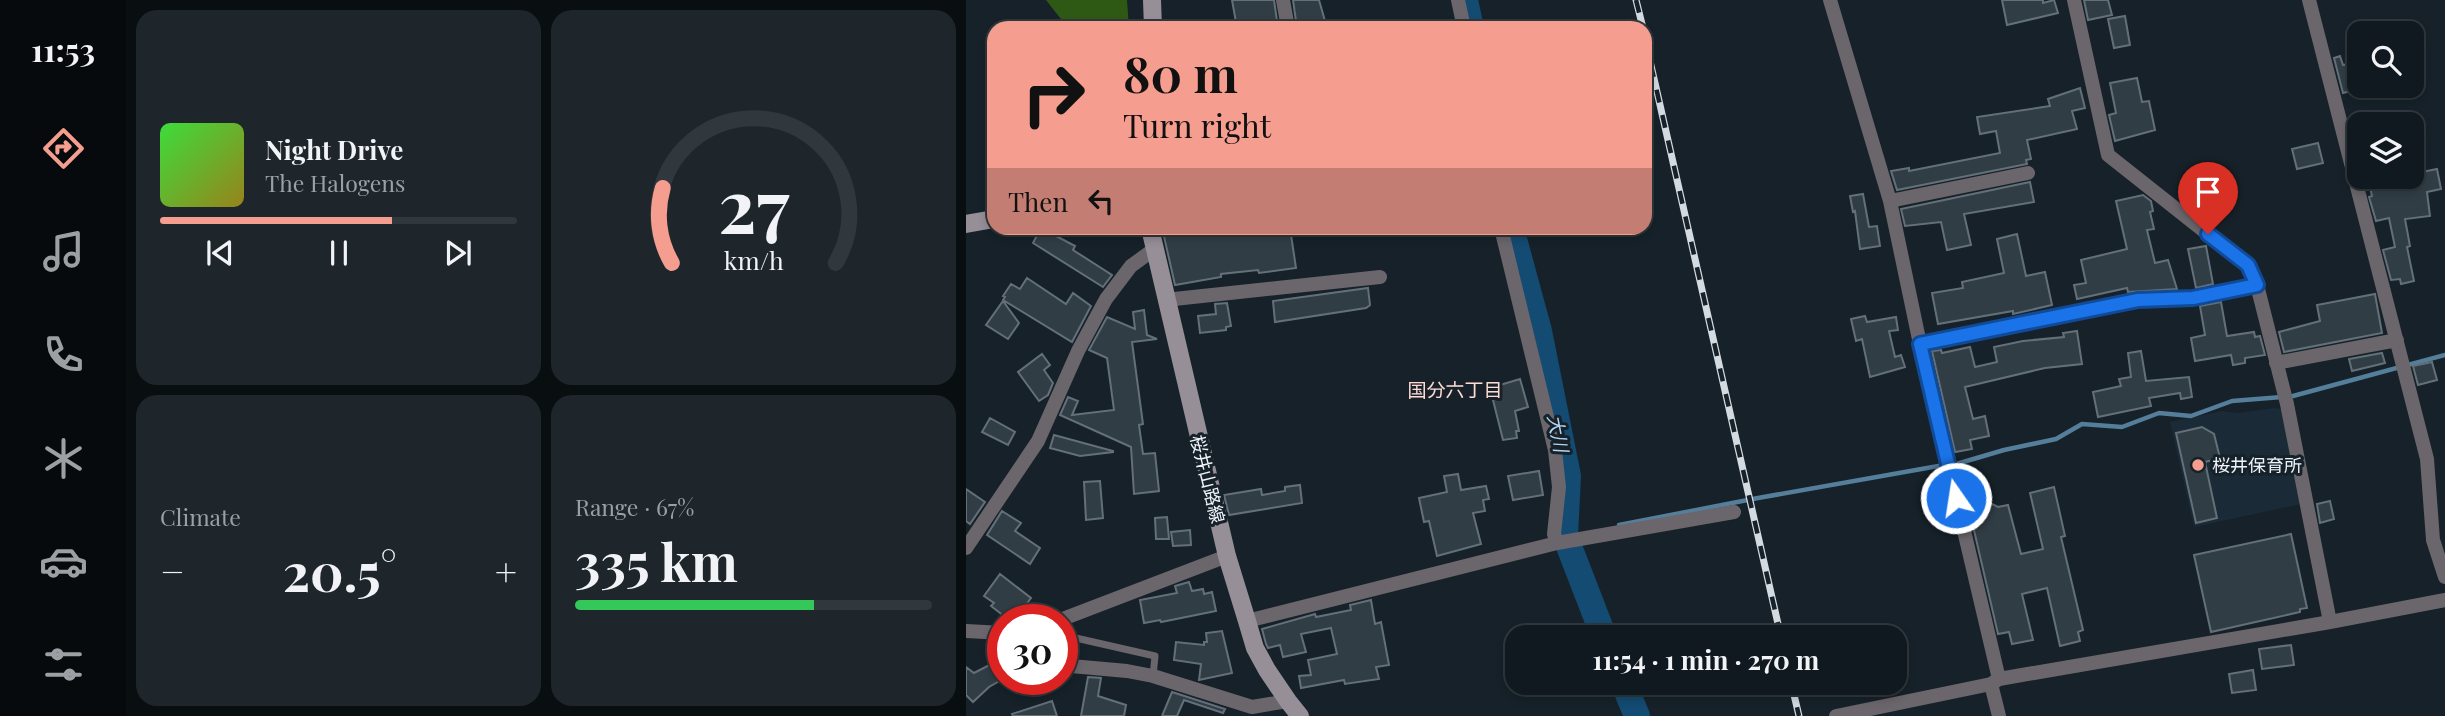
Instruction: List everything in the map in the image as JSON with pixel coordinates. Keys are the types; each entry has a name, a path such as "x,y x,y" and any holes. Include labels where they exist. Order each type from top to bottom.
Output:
{"main road":[{"path":"1152,0 1153,21"},
{"path":"966,224 987,220"},
{"name":"桜井山路線","path":"1151,235 1227,556 1255,648 1300,716"}],"street":[{"path":"1283,0 1287,21"},
{"path":"1458,0 1462,21"},
{"path":"1830,0 1890,201 1995,681 1998,716"},
{"path":"2074,0 2108,155 2248,265 2257,285 2287,404 2330,622"},
{"path":"2309,0 2427,459 2433,540 2445,577"},
{"path":"1890,201 2028,173"},
{"path":"1503,235 1555,450 1559,487 1554,534 1557,543"},
{"path":"966,548 1038,441 1078,351 1106,299 1131,266 1153,250"},
{"path":"1165,300 1380,277"},
{"path":"1920,344 2138,300 2193,298 2257,285"},
{"path":"2276,363 2397,340"},
{"path":"1247,621 1557,543 1734,512"},
{"path":"1078,613 1227,556"},
{"path":"1836,716 1995,681 2445,600"},
{"path":"966,631 987,632"},
{"path":"1078,667 1153,676 1252,707 1288,701"}],"lane":[{"path":"1078,638 1155,656 1153,676"}],"shaded area":[{"path":"2282,409 2301,504 2194,527 2170,422 2222,411 2238,413"}],"green space":[{"path":"1046,0 1127,0 1128,21 1062,21"}],"building":[{"path":"1232,0 1274,0 1277,21 1236,21"},
{"path":"1293,0 1319,0 1325,21 1296,21"},
{"path":"2002,0 2043,0 2043,3 2054,0 2058,13 2007,25"},
{"path":"2084,0 2108,0 2112,15 2088,20"},
{"path":"2125,16 2130,45 2114,48 2108,19"},
{"path":"2340,56 2343,65 2347,64 2347,92 2343,93 2334,58"},
{"path":"2137,78 2142,102 2149,101 2155,130 2115,141 2109,115 2116,113 2110,83"},
{"path":"2080,88 2085,108 2072,111 2077,129 2027,140 2031,159 2026,160 2027,164 1897,190 1891,171 1909,168 1909,171 2000,153 1996,131 1980,134 1977,117 2050,106 2048,99"},
{"path":"2318,143 2323,163 2297,169 2292,149"},
{"path":"2437,169 2441,189 2427,192 2430,216 2405,219 2414,281 2401,284 2400,279 2391,280 2383,250 2395,247 2389,218 2376,221 2369,197 2372,196 2370,189 2424,189 2424,172"},
{"path":"2030,182 2034,202 1964,214 1971,245 1947,250 1941,222 1905,226 1901,209"},
{"path":"1863,194 1869,227 1877,226 1880,246 1860,249 1855,211 1853,212 1850,196"},
{"path":"2143,195 2151,201 2153,211 2150,212 2154,229 2147,230 2155,263 2168,260 2177,289 2128,292 2127,288 2077,299 2074,285 2086,283 2081,260 2127,249 2116,201"},
{"path":"2017,234 2026,276 2045,272 2052,305 2013,314 2013,311 1938,324 1932,293 1963,288 1962,282 2004,273 1997,239"},
{"path":"1037,235 1054,235 1075,246 1073,250 1112,275 1103,287 1033,243"},
{"path":"1164,235 1291,235 1296,268 1221,274 1221,277 1175,285"},
{"path":"2206,246 2213,284 2196,288 2188,249"},
{"path":"1027,278 1066,304 1073,293 1091,306 1072,342 1003,300 1011,284 1020,289"},
{"path":"1368,288 1370,305 1366,308 1275,322 1273,301"},
{"path":"2375,294 2382,333 2284,352 2279,332 2320,321 2317,305"},
{"path":"1003,301 1019,323 1008,339 986,325"},
{"path":"2221,302 2227,336 2254,332 2255,337 2260,336 2265,355 2245,358 2245,363 2233,365 2231,355 2195,361 2191,338 2205,335 2200,306"},
{"path":"1227,303 1231,326 1226,327 1226,330 1200,333 1198,316 1216,314 1215,304"},
{"path":"1144,310 1147,335 1157,339 1132,342 1143,424 1139,425 1143,454 1155,453 1159,491 1134,494 1131,447 1060,415 1068,397 1078,401 1072,415 1114,410 1107,358 1089,350 1107,317 1135,329 1133,312"},
{"path":"1865,316 1867,322 1896,317 1898,330 1889,331 1895,357 1901,355 1905,367 1870,377 1862,339 1856,341 1851,319"},
{"path":"2077,331 2082,364 2045,368 1965,387 1973,419 1985,416 1989,436 1970,440 1972,449 1955,452 1932,351 1941,350 1942,353 1970,347 1975,367 1997,362 1994,347 2064,337 2063,333"},
{"path":"2141,351 2146,381 2189,377 2192,397 2181,399 2180,393 2149,398 2151,406 2098,417 2093,392 2121,386 2119,379 2131,377 2128,353"},
{"path":"2382,353 2385,363 2352,371 2349,359"},
{"path":"1042,354 1050,365 1044,370 1053,383 1048,395 1039,401 1018,372"},
{"path":"2432,362 2437,380 2418,385 2413,366"},
{"path":"1520,379 1528,407 1515,411 1519,431 1516,431 1517,438 1503,440 1490,388"},
{"path":"990,418 1015,432 1008,445 982,432"},
{"path":"2202,427 2214,434 2220,458 2205,462 2217,518 2196,523 2176,433"},
{"path":"1054,435 1113,452 1080,456 1050,448"},
{"path":"1539,471 1543,495 1513,500 1508,476"},
{"path":"1458,474 1461,490 1486,486 1489,499 1483,500 1485,511 1473,513 1481,544 1437,556 1429,521 1424,522 1419,498 1447,492 1444,476"},
{"path":"1100,481 1103,518 1086,520 1084,482"},
{"path":"1975,484 1978,497 1998,507 2008,505 2021,554 2043,549 2030,493 2054,487 2065,536 2061,537 2083,630 2078,632 2080,641 2060,646 2047,588 2022,594 2033,640 2012,644 2009,632 1998,634 1964,487"},
{"path":"1300,485 1302,503 1229,515 1224,495 1261,489 1262,495"},
{"path":"966,489 985,502 970,524 966,521"},
{"path":"2330,501 2334,519 2320,523 2317,504"},
{"path":"1002,511 1021,523 1015,531 1040,548 1030,564 987,535"},
{"path":"1167,517 1169,539 1156,539 1155,518"},
{"path":"1190,530 1191,545 1173,546 1171,532"},
{"path":"2291,534 2307,608 2300,609 2300,612 2211,632 2194,555"},
{"path":"1000,574 1031,598 1026,604 993,604 984,596"},
{"path":"1189,582 1192,591 1203,589 1204,594 1212,592 1216,611 1144,623 1140,600 1177,593 1175,586"},
{"path":"1371,600 1375,624 1381,622 1389,665 1376,667 1379,679 1345,684 1344,680 1301,688 1299,676 1311,675 1308,660 1337,654 1331,628 1301,634 1306,652 1283,657 1280,645 1268,648 1266,644 1262,629 1315,614 1316,617 1351,610 1350,605"},
{"path":"1222,631 1232,673 1199,680 1201,664 1174,660 1176,642 1204,645 1204,642 1207,642 1206,633"},
{"path":"2291,645 2294,665 2262,669 2259,649"},
{"path":"987,666 987,689 973,702 966,695 966,667 974,673"},
{"path":"2253,670 2256,690 2232,693 2229,674"},
{"path":"1088,677 1101,678 1098,696 1126,705 1124,716 1081,716"},
{"path":"1172,692 1225,709 1223,713 1184,700 1177,716 1162,716"},
{"path":"1052,701 1057,716 1012,714"}],"waterway":[{"name":"大川","path":"1465,0 1470,21"},
{"name":"大川","path":"1513,235 1539,331 1568,476 1565,536 1599,625"},
{"path":"1953,465 2056,439 2082,424 2122,427 2159,413 2191,416 2232,401 2293,396 2445,355"},
{"path":"1619,525 1944,465"},
{"name":"大川","path":"1628,695 1637,716"}],"railway":[{"path":"1636,0 1641,21"},
{"path":"1652,70 1778,625"},
{"path":"1794,695 1799,716"}],"place":[{"name":"桜井保育所","path":"2198,465"}],"district":[{"name":"国分六丁目","path":"1455,389"}],"route":[{"path":"1956,498 1920,344 2138,300 2193,298 2257,285 2248,265 2208,234"}]}
